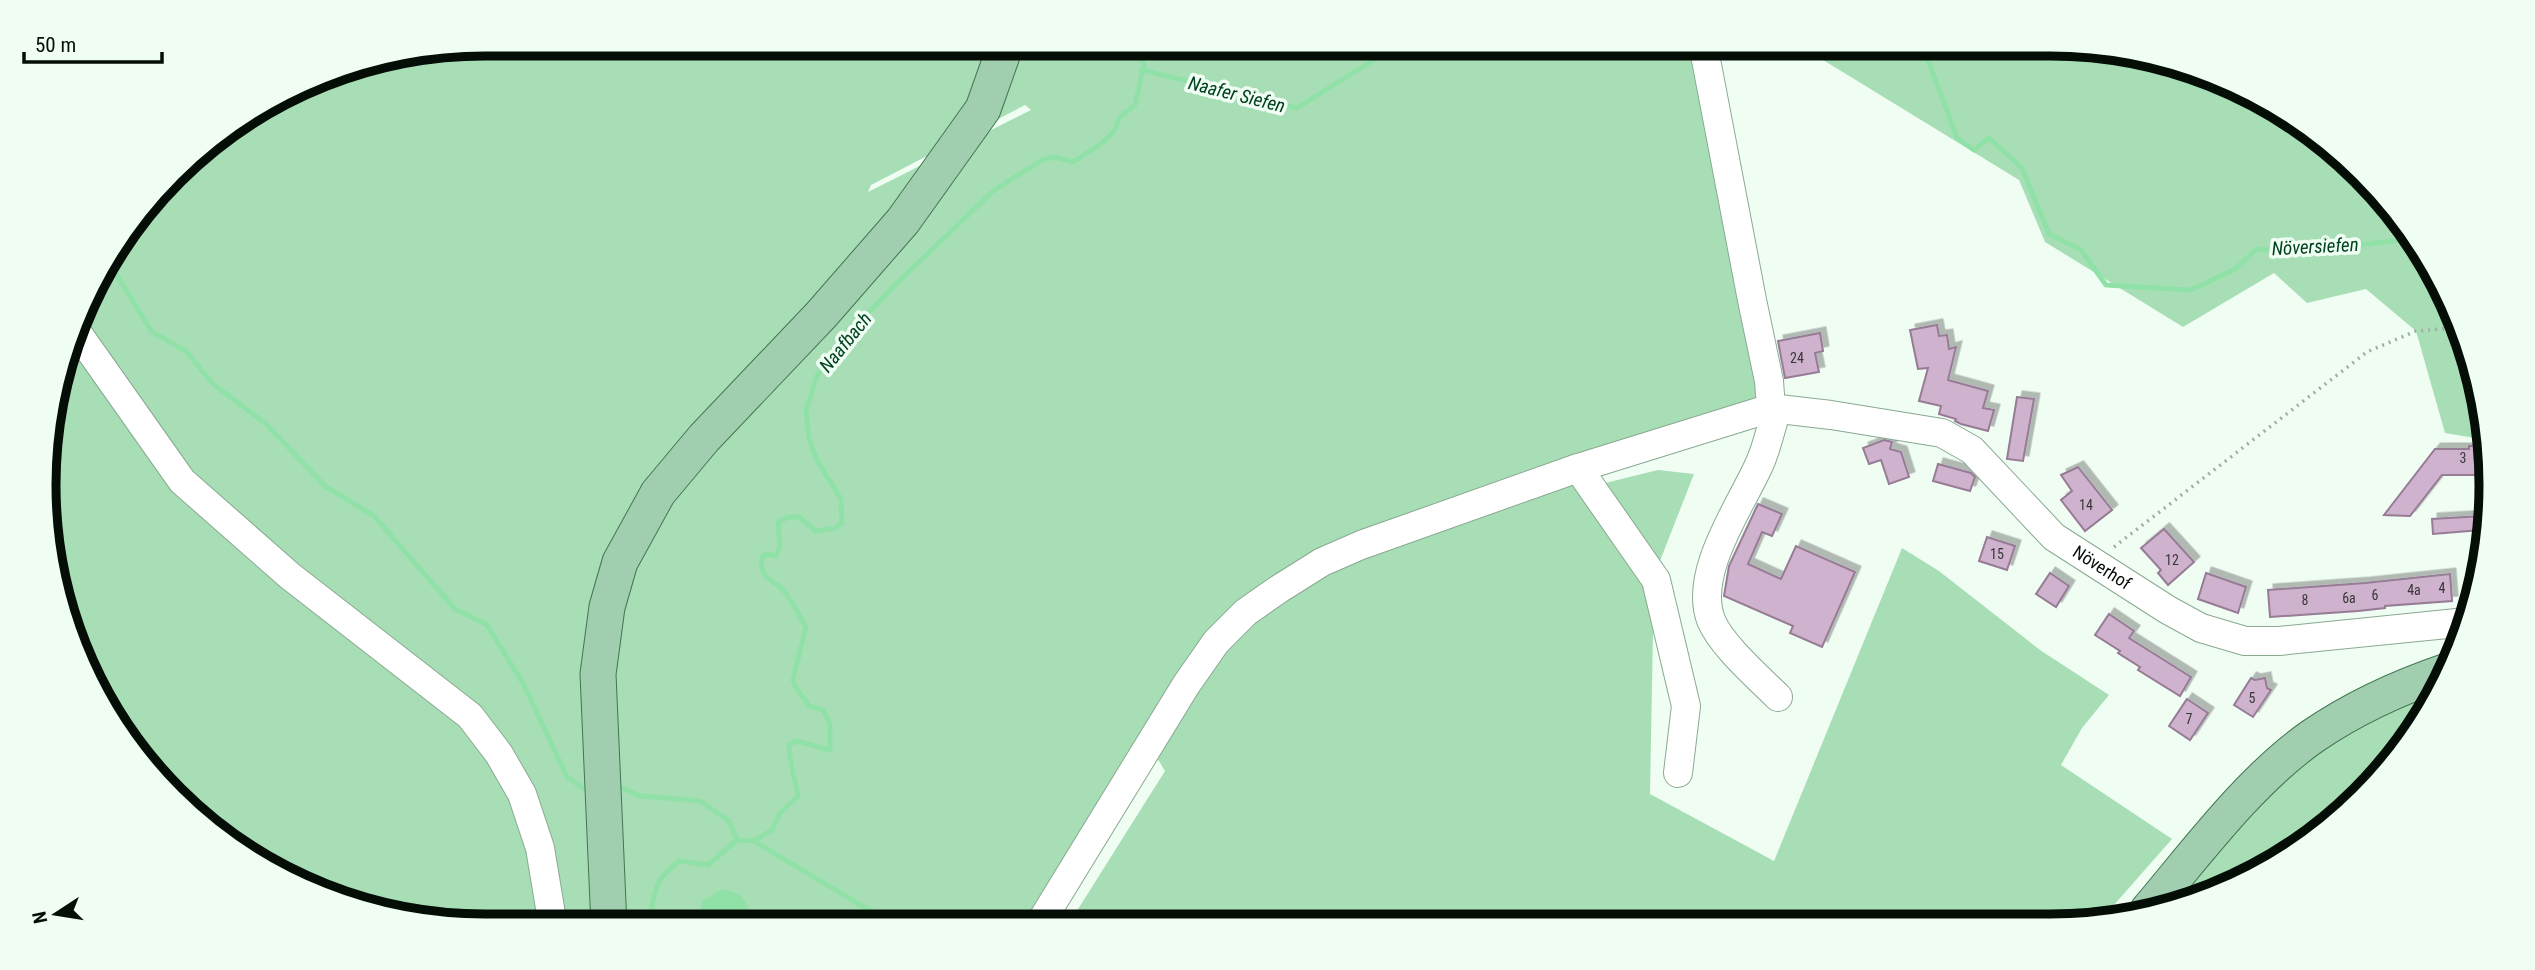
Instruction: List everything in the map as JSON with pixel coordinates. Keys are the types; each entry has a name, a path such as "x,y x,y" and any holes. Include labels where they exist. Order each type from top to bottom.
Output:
{"main road":[{"path":"608,914 598,674 607,607 620,562 645,512 704,438 821,315 903,221 984,109 1002,56"},
{"path":"2156,900 2224,818 2311,737 2360,708 2435,675"}],"street":[{"path":"1705,56 1774,409 1760,463 1720,542 1706,595 1712,621 1725,640 1778,697"},
{"path":"82,339 182,481 290,576 470,716 499,754 522,794 540,848 550,914"},
{"path":"1046,914 1186,685 1216,642 1247,612 1279,589 1331,558 1360,545 1578,468 1774,409"},
{"name":"Növerhof","path":"1774,409 1831,415 1942,433 1972,450 2054,537 2201,628 2245,640 2279,641 2456,623"},
{"path":"1578,468 1656,580 1686,706 1678,773"}],"path":[{"path":"548,56 611,56"},
{"path":"2097,566 2113,547 2367,352 2416,331 2449,328"}],"shaded area":[{"path":"485,56 1699,56 1757,381 1754,403 1271,587 1041,914 485,914 429,910 401,906 347,891 270,857 202,808 162,768 145,746 113,700 100,675 71,596 64,569 57,513 60,429 64,401 79,347 100,295 128,247 162,202 202,162 270,113 347,79 401,64","holes":["1025,105 1031,110 868,192 871,185"]},
{"path":"1817,56 2050,56 2106,60 2134,64 2188,79 2265,113 2333,162 2373,202 2407,247 2435,295 2456,347 2471,401 2476,438 2445,433 2416,331 2366,289 2307,303 2274,273 2183,327 2045,242 2019,180"},
{"path":"1658,470 1694,474 1656,571 1597,485"},
{"path":"1579,472 1642,573 1653,631 1650,794 1774,861 1902,548 1939,571 2040,650 2109,695 2082,728 2061,765 2172,839 2110,909 2078,913 1075,914 1165,771 1159,761 1149,754 1218,649 1318,571"},
{"path":"2427,690 2407,723 2373,768 2333,808 2288,842 2240,870 2168,897 2191,868 2334,736"},
{"path":"721,890 731,891 745,901 749,910 748,914 699,914 702,901"}],"building":[{"path":"1937,325 1939,336 1947,335 1949,349 1956,347 1948,380 1988,391 1983,408 1994,410 1988,431 1961,424 1955,421 1956,419 1939,414 1941,406 1919,401 1928,368 1918,369 1910,330"},
{"path":"1820,333 1823,351 1815,353 1819,372 1785,378 1778,341"},
{"path":"2017,397 2034,399 2023,461 2007,459"},
{"path":"1884,440 1892,442 1890,449 1901,452 1909,477 1889,484 1881,460 1869,464 1863,448"},
{"path":"2469,446 2477,446 2479,475 2442,475 2410,516 2384,515 2435,449 2469,449"},
{"path":"1938,464 1971,473 1975,477 1970,491 1933,481"},
{"path":"2078,467 2112,510 2085,531 2061,500 2072,491 2061,475"},
{"path":"1758,504 1782,514 1772,536 1762,532 1748,564 1781,579 1796,546 1855,572 1822,647 1790,633 1793,626 1724,596 1729,566"},
{"path":"2478,516 2476,530 2433,534 2432,519"},
{"path":"2164,529 2194,562 2168,585 2158,573 2161,570 2141,548"},
{"path":"1987,537 2015,546 2007,570 1979,561"},
{"path":"2050,573 2069,586 2056,607 2036,594"},
{"path":"2206,573 2246,587 2238,613 2198,599"},
{"path":"2450,574 2452,601 2270,617 2268,590"},
{"path":"2109,614 2134,631 2129,638 2191,677 2180,696 2138,670 2140,667 2095,635"},
{"path":"2251,678 2265,678 2267,688 2271,690 2253,717 2234,705"},
{"path":"2187,699 2208,713 2190,740 2169,726"}],"waterway":[{"name":"Naafbach","path":"654,914 651,912 656,888 661,878 679,861 708,865 737,840 754,841 772,830 780,813 798,796 789,745 796,741 830,750 830,724 823,710 809,706 793,679 806,627 785,592 766,576 761,564 762,557 767,554 776,556 780,546 778,522 789,517 799,517 816,531 835,528 842,523 841,499 817,460 809,439 806,411 817,376 842,341 894,286 993,191 1042,160 1055,157 1073,162 1102,143 1115,130 1119,118 1135,105 1144,64 1137,56"},
{"name":"Naafer Siefen","path":"1142,70 1297,108 1380,56"},
{"name":"Növersiefen","path":"1926,56 1957,138 1974,150 1989,138 2022,168 2049,234 2081,250 2106,285 2191,290 2235,269 2257,249 2295,252 2402,240"},
{"path":"113,269 152,332 186,351 213,384 266,424 326,487 374,516 455,609 487,625 524,685 567,777 583,788 589,788"},
{"path":"622,788 640,796 700,801 729,821 737,840"},
{"path":"754,841 876,914"}]}
